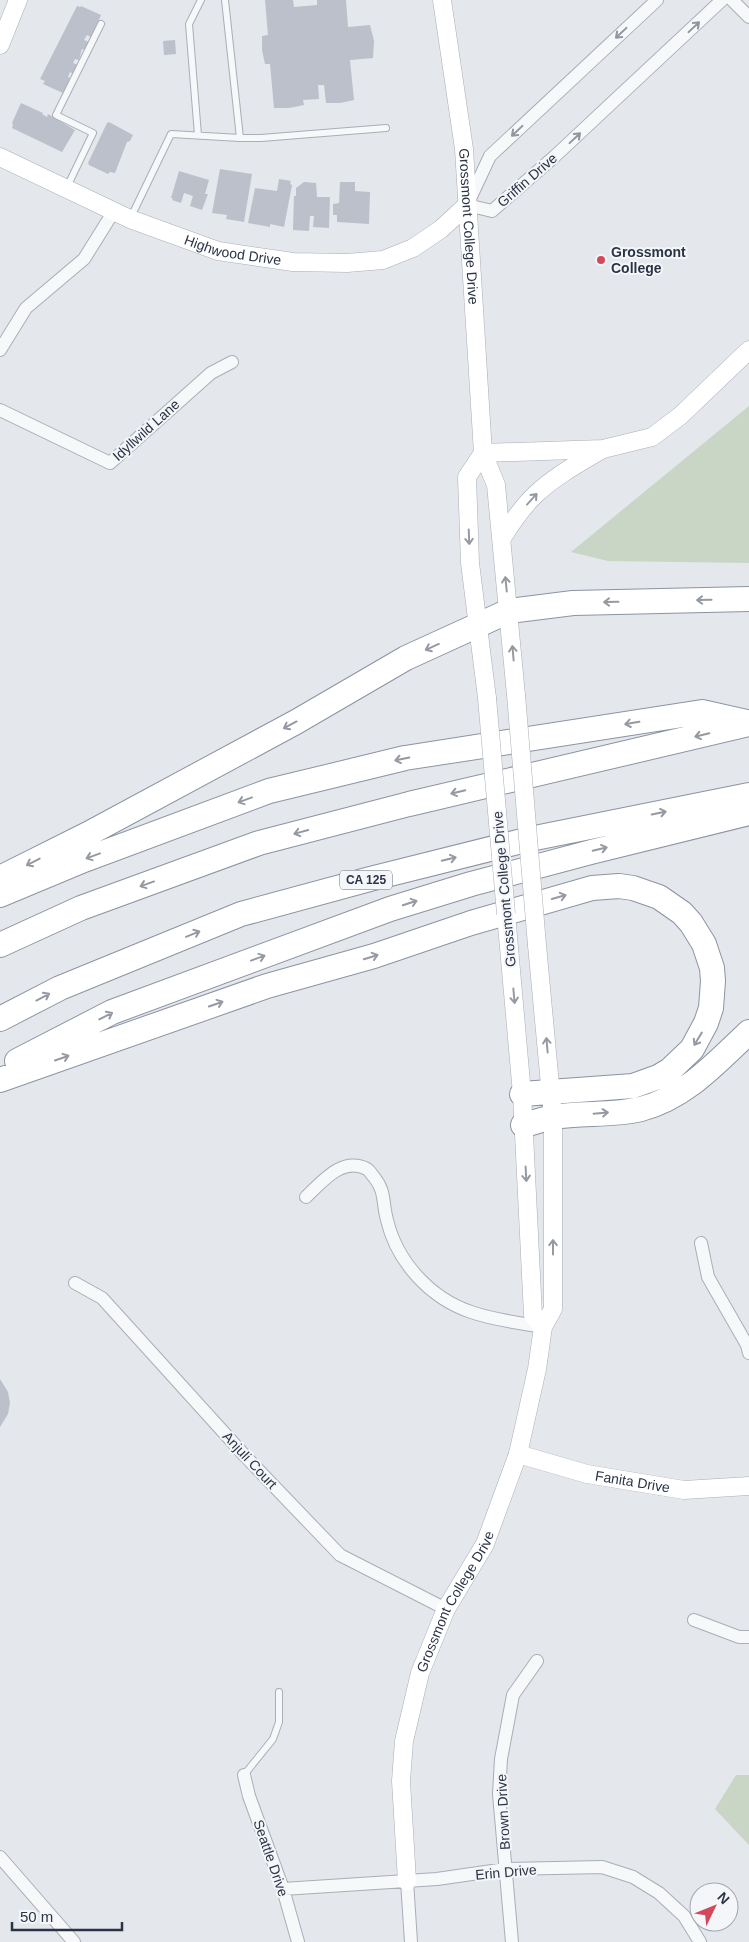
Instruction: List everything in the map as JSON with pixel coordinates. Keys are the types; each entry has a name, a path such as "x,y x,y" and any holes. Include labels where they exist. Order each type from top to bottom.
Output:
{"highway":[{"path":"0,878 88,834 296,722 406,658 509,611 573,603 749,599"},
{"path":"0,895 84,860 269,791 404,758 702,712 749,724"},
{"path":"0,945 81,908 259,843 409,804 749,724"},
{"name":"CA 125","path":"0,1019 60,988 241,914 530,839 749,795"},
{"path":"0,1070 112,1012 390,909 471,884 591,852 749,814"},
{"path":"0,1080 268,986 374,956 470,923 592,888 619,886 633,888 659,897 682,913 691,923 704,944 709,956 713,981 713,994 706,1023 692,1049 670,1070 645,1082 619,1088 522,1094"},
{"path":"523,1125 553,1117 640,1110 655,1104 669,1098 694,1082 749,1032"}],"main road":[{"path":"0,45 18,0"},
{"name":"Grossmont College Drive","path":"407,1881 401,1781 404,1741 420,1673 446,1609 485,1544 518,1454 537,1369 542,1327 553,1309 553,1117 551,1093 502,538 496,485 483,453 464,149 442,0"},
{"name":"Highwood Drive","path":"0,157 130,218 218,251 293,262 347,263 383,260 413,248 441,229 467,205"},
{"path":"483,453 603,449 652,437 680,416 749,350"},
{"path":"502,538 513,520 536,494 561,474 603,449"},
{"name":"Grossmont College Drive","path":"483,453 467,477 470,563 477,627 488,698 522,1094 533,1315 542,1327"},
{"name":"Fanita Drive","path":"518,1454 587,1474 684,1490 749,1486"}],"street":[{"path":"467,205 490,156 657,0"},
{"name":"Griffin Drive","path":"467,205 492,211 554,157 722,0"},
{"path":"732,0 749,17"},
{"path":"0,350 26,308 84,259 114,211"},
{"name":"Idyllwild Lane","path":"0,410 110,463 211,373 232,362"},
{"path":"306,1197 335,1170 353,1165 368,1169 383,1188 387,1221 399,1251 408,1265 430,1288 449,1302 470,1312 542,1327"},
{"path":"701,1243 708,1278 748,1347"},
{"name":"Anjuli Court","path":"75,1283 102,1298 340,1556 446,1609"},
{"path":"694,1620 739,1637 749,1637"},
{"name":"Brown Drive","path":"512,1942 499,1794 500,1759 514,1695 537,1661"},
{"name":"Seattle Drive","path":"244,1775 249,1796 284,1888 298,1942"},
{"path":"0,1857 74,1942"},
{"name":"Erin Drive","path":"284,1888 437,1879 506,1869 602,1867 643,1882 672,1904 694,1930 700,1942"},
{"path":"407,1881 411,1942"}],"lane":[{"path":"198,135 189,24 201,0"},
{"path":"225,0 240,138"},
{"path":"66,188 93,133 56,115 101,24"},
{"path":"130,218 171,134 240,138 386,128"},
{"path":"244,1775 273,1739 279,1722 279,1692"}],"green space":[{"path":"749,406 749,563 608,561 571,552"},
{"path":"736,1775 749,1775 749,1845 715,1809"}],"building":[{"path":"265,0 293,0 294,7 317,5 317,0 346,0 348,27 370,25 374,41 373,58 350,60 354,100 326,103 324,85 318,85 319,99 303,100 304,105 289,108 274,108 270,64 265,64 262,50 262,36 268,35"},
{"path":"77,6 101,15 91,37 87,35 84,40 89,42 85,50 82,49 79,60 75,59 73,63 78,65 73,74 70,72 68,77 70,78 63,93 43,84 45,81 40,79"},
{"path":"175,40 176,54 164,55 163,41"},
{"path":"21,103 43,113 47,117 48,114 75,130 62,152 12,128 12,123"},
{"path":"109,122 133,135 130,141 127,142 115,173 110,172 108,174 88,163"},
{"path":"220,169 252,174 244,222 226,219 227,215 212,213"},
{"path":"179,171 209,180 205,194 208,194 202,210 190,206 193,196 184,193 181,203 172,200"},
{"path":"279,179 291,181 290,184 292,185 284,227 270,224 270,227 248,223 255,188 277,191"},
{"path":"304,182 316,183 317,197 330,197 329,228 313,227 314,216 310,216 309,231 293,230 294,196 296,196 296,188"},
{"path":"340,182 355,182 355,191 370,192 369,224 337,222 337,215 333,215 333,204 339,203"},
{"path":"0,1379 8,1392 10,1403 8,1414 0,1427"}],"place":[{"name":"Grossmont College","path":"601,260"}]}
